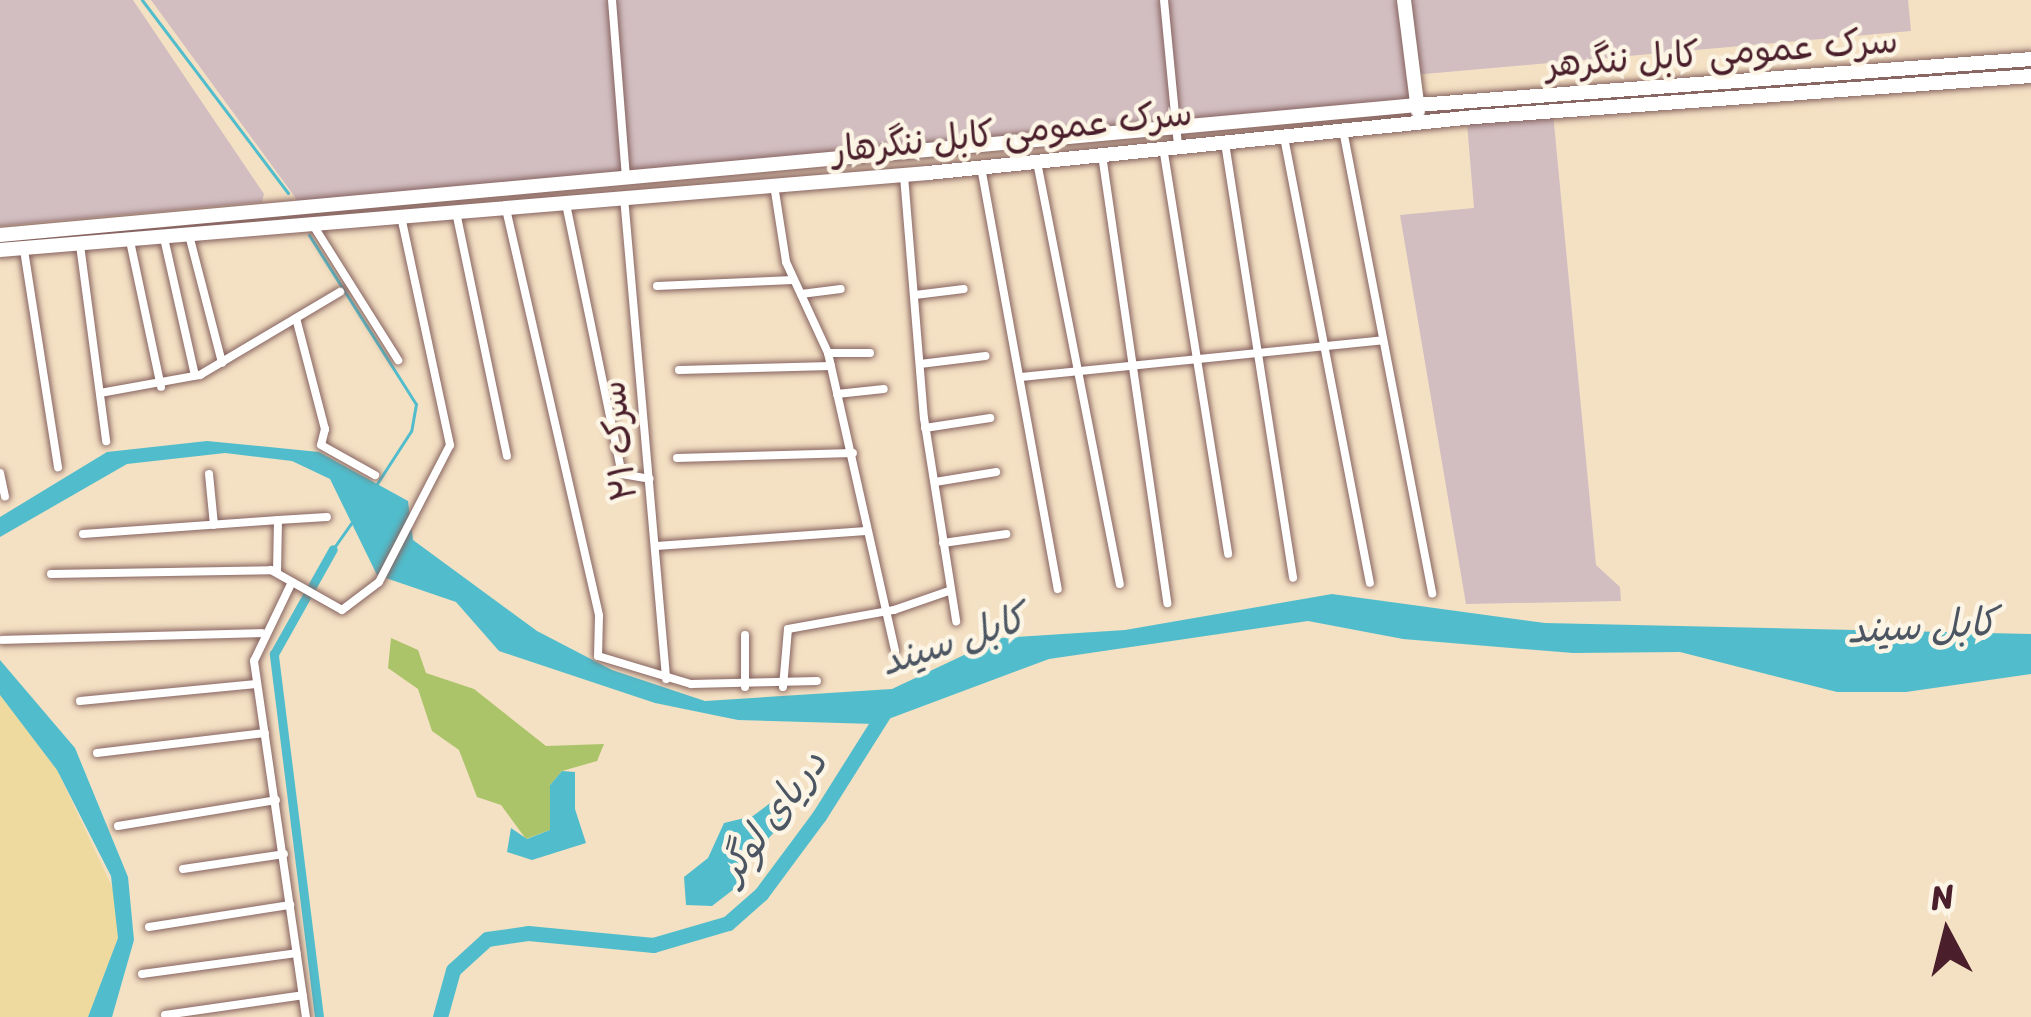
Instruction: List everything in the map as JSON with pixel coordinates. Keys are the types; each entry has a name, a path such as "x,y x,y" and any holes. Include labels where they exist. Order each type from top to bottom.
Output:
{"highway":[{"path":"1404,0 1418,114"},
{"name":"سرک عمومی کابل ننگرهر","path":"1418,114 2031,59"},
{"name":"سرک عمومی کابل ننگرهار","path":"0,235 1177,128 2031,76"},
{"name":"سرک عمومی کابل ننگرهار","path":"0,250 504,205 904,176 1343,129 1418,114"},
{"path":"626,180 626,197"}],"street":[{"path":"612,0 626,180"},
{"path":"1164,0 1177,128 1171,146 1228,554"},
{"path":"1343,129 1432,594"},
{"path":"1284,134 1370,583"},
{"path":"1225,141 1293,578"},
{"path":"1102,154 1167,602"},
{"path":"1037,159 1120,584"},
{"path":"980,166 1058,589"},
{"path":"904,176 925,428 956,621"},
{"path":"774,184 794,280 828,353 895,651"},
{"name":"سرک ۲۱","path":"626,197 666,679"},
{"path":"566,200 622,474 650,479"},
{"path":"504,205 596,598 598,656 666,679 745,687 817,681"},
{"path":"455,212 507,456"},
{"path":"51,574 277,572 294,588 342,610 379,582 412,529 451,435 401,216"},
{"path":"312,224 398,360"},
{"path":"189,235 222,363"},
{"path":"164,237 195,376"},
{"path":"130,239 160,387"},
{"path":"80,244 106,441"},
{"path":"23,248 58,467"},
{"path":"657,286 794,280"},
{"path":"800,294 841,289"},
{"path":"915,295 964,289"},
{"path":"100,393 160,387 195,376 340,292"},
{"path":"296,318 325,429 321,445 375,475"},
{"path":"1020,377 1258,359 1383,340"},
{"path":"828,353 870,353"},
{"path":"920,364 986,356"},
{"path":"679,370 831,366"},
{"path":"837,394 884,389"},
{"path":"925,428 990,418"},
{"path":"677,458 853,453"},
{"path":"935,482 996,472"},
{"path":"0,473 5,496"},
{"path":"209,474 214,525"},
{"path":"82,534 326,517"},
{"path":"277,572 278,520"},
{"path":"657,545 865,530"},
{"path":"943,543 1006,534"},
{"path":"294,588 262,633 256,684 306,1017"},
{"path":"783,687 788,628 886,611 950,591"},
{"path":"2,640 262,633"},
{"path":"745,635 745,687"},
{"path":"80,701 256,684"},
{"path":"98,753 265,733"},
{"path":"118,826 276,800"},
{"path":"183,869 284,854"},
{"path":"149,926 290,905"},
{"path":"142,974 297,953"},
{"path":"165,1015 303,995"}],"shaded area":[{"path":"0,0 133,0 264,194 262,202 0,226"},
{"path":"151,0 1908,0 1911,31 1413,75 1417,105 303,208"},
{"path":"1553,113 1596,565 1620,587 1621,601 1466,604 1400,215 1474,208 1467,123"}],"green space":[{"path":"391,638 418,650 426,673 474,689 546,746 604,744 597,761 562,771 550,785 550,830 526,839 501,805 477,797 459,750 432,731 418,689 388,668"}],"sand":[{"path":"0,695 57,770 117,897 118,938 88,1017 0,1017"}],"water":[{"path":"207,441 319,452 408,501 413,540 537,631 612,670 705,701 892,689 1000,638 1125,630 1332,594 1545,623 2031,634 2031,674 1906,692 1837,692 1680,652 1573,653 1403,639 1308,621 1049,659 875,724 738,720 655,703 499,651 456,602 377,575 330,479 292,461 225,453 127,464 0,537 0,517 107,452"},
{"path":"0,660 75,748 128,877 134,940 112,1017 88,1017 118,938 111,876 57,770 0,695"},
{"path":"562,771 575,772 575,809 586,843 532,860 507,852 511,828 527,839 550,830 550,785"},
{"path":"778,797 791,799 795,810 751,857 738,886 712,906 686,905 684,877 708,858 724,823 753,816"}],"waterway":[{"path":"142,0 288,193"},
{"path":"309,235 416,404 411,431 376,485"},
{"path":"333,549 351,523"},
{"path":"319,1017 274,654 333,549"},
{"name":"دریای لوگر","path":"440,1017 453,970 487,939 528,933 653,945 728,923 761,894 819,816 887,708"}],"water label":[{"name":"کابل سيند","path":"1922,626"},
{"name":"کابل سيند","path":"953,640"}]}
